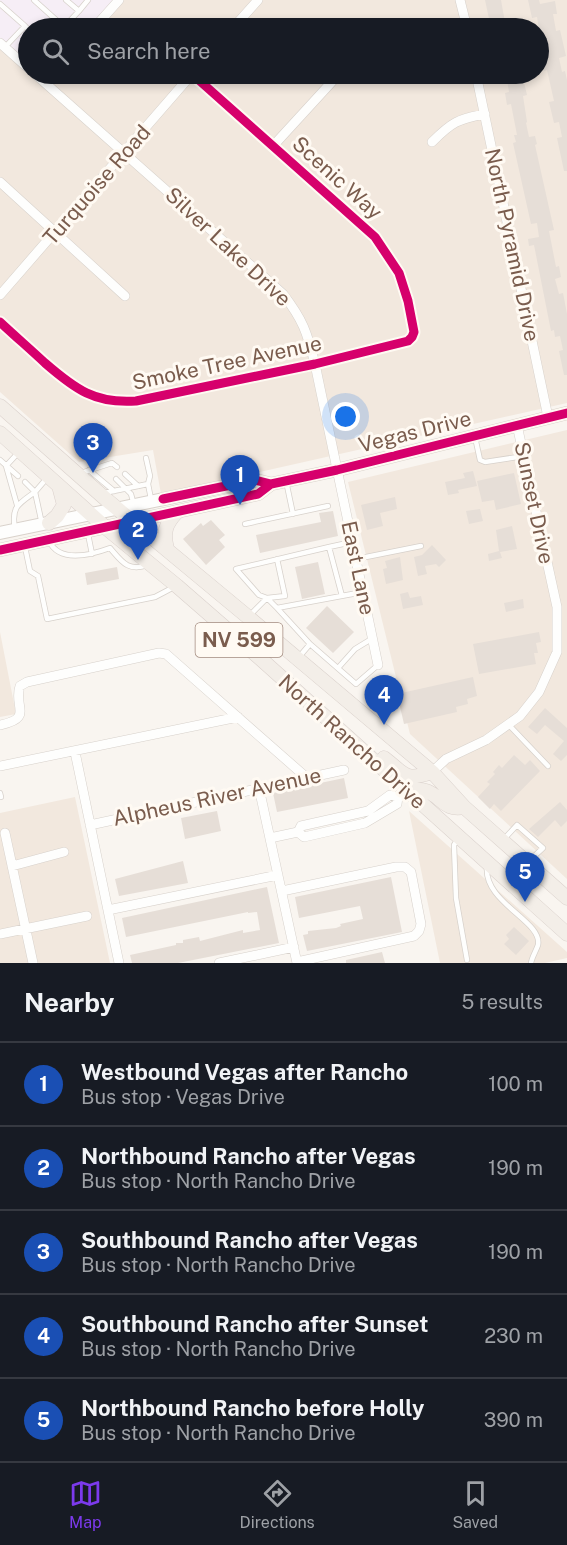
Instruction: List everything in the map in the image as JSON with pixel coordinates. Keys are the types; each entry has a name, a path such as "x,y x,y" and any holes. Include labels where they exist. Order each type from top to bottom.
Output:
{"main road":[{"name":"North Rancho Drive","path":"0,406 83,472 107,493 117,509 432,772 464,807 567,898"},
{"name":"Vegas Drive","path":"0,533 255,480 271,484 286,481 567,413"},
{"name":"North Rancho Drive","path":"0,433 105,527 114,543 150,564 177,586 370,757 403,794 459,838 567,934"},
{"path":"45,523 57,516 64,505 54,481"},
{"name":"Vegas Drive","path":"0,550 258,494 271,484"},
{"path":"167,549 165,529 167,523 177,512"},
{"path":"370,757 385,758 407,776 417,777 432,772"},
{"path":"403,794 418,789 426,790 448,806 464,807"}],"street":[{"path":"103,18 120,0"},
{"path":"242,18 258,0"},
{"path":"460,0 464,18"},
{"path":"2,45 18,59"},
{"name":"Silver Lake Drive","path":"47,84 283,294 300,315 315,364 337,470"},
{"name":"Turquoise Road","path":"0,295 126,153 184,84"},
{"name":"Scenic Way","path":"203,84 375,237 399,273 408,301 414,332 412,337"},
{"path":"273,146 330,84"},
{"name":"North Pyramid Drive","path":"478,84 548,417"},
{"path":"432,142 449,125 465,118 485,114"},
{"path":"0,182 125,296"},
{"name":"Smoke Tree Avenue","path":"0,322 72,387 113,402 136,401 315,364 408,341 412,337"},
{"name":"Sunset Drive","path":"432,772 446,759 486,740 520,716 539,692 557,652 557,607 517,424"},
{"name":"East Lane","path":"337,470 378,665"},
{"path":"557,607 567,604"},
{"path":"557,652 567,658"},
{"path":"0,725 18,718 21,711 17,693 20,686 27,682 159,653 166,654 307,778"},
{"path":"0,766 238,717"},
{"path":"75,752 119,963"},
{"name":"Alpheus River Avenue","path":"90,825 344,770"},
{"path":"259,789 297,962 414,936 421,924 411,872 405,867 282,891"},
{"path":"298,832 301,826 368,811 390,795 403,794"},
{"path":"298,832 304,837 373,820 397,804 403,794"},
{"path":"270,838 298,832"},
{"path":"5,833 33,963"},
{"path":"12,866 64,852"},
{"path":"108,910 278,875"},
{"path":"0,934 87,916"},
{"path":"219,963 294,947"}],"lane":[{"path":"34,0 53,18"},
{"path":"66,0 79,11"},
{"path":"72,18 88,0"},
{"path":"0,4 18,19"},
{"path":"2,45 18,33"},
{"path":"475,435 480,460 485,462 524,456"},
{"path":"6,465 20,451"},
{"path":"146,458 150,476 147,484 152,502"},
{"path":"0,460 18,476"},
{"path":"83,472 112,463 117,467"},
{"path":"6,465 17,505 13,517 15,530"},
{"path":"101,467 108,472"},
{"path":"124,474 138,486"},
{"path":"116,479 131,494 134,505"},
{"path":"17,505 54,481"},
{"path":"286,481 293,514"},
{"path":"25,482 35,492 45,523"},
{"path":"107,493 147,484"},
{"path":"245,524 328,506"},
{"path":"87,531 92,554"},
{"path":"48,539 54,550 77,557 92,554 114,543"},
{"path":"352,542 236,568 259,595 267,598 310,644 356,684 378,665"},
{"path":"24,544 30,571 38,576 47,619 154,597 177,586"},
{"path":"356,559 421,546"},
{"path":"329,547 342,596"},
{"path":"248,617 267,598 285,596 277,559"},
{"path":"277,608 363,592"},
{"path":"338,668 355,649 373,638"},
{"path":"296,659 310,644"},
{"path":"509,725 548,766"},
{"path":"316,822 319,834"},
{"path":"502,841 517,825 543,848 527,863"},
{"path":"459,838 454,845 456,898 467,960"},
{"path":"487,863 486,875 502,902 526,921 536,933 538,944 531,963"}],"shaded area":[{"path":"0,0 567,0 567,403 161,494 153,450 79,462 0,392"},
{"path":"0,0 123,0 106,18 18,18 18,55 0,39"},
{"path":"567,430 567,879 410,734 348,482"},
{"path":"0,632 16,714 0,717"},
{"path":"75,797 110,963 0,963 0,813"},
{"path":"409,811 567,952 567,958 545,963 440,963"}],"building":[{"path":"485,0 501,0 504,18 489,18"},
{"path":"528,0 539,0 540,4 555,1 557,14 553,14 556,31 560,30 566,56 559,58 562,72 565,71 567,80 567,171 564,171 557,138 562,137 559,122 554,123 549,102 554,101 549,79 549,18 532,18"},
{"path":"508,84 524,84 527,95 523,96 526,123 529,137 535,136 537,144 535,145 554,230 549,231 556,267 559,266 561,277 555,279 559,294 563,293 567,314 567,375 564,375 559,351 563,350 560,336 555,337 554,330 551,331 534,245 529,246 528,239 539,237 537,223 531,224 513,143 516,142 514,135 517,135 511,104 507,105 505,93 509,92"},
{"path":"473,471 477,486 458,490 459,493 448,495 445,482 465,478 463,473"},
{"path":"514,473 521,504 496,510 494,500 482,502 477,481"},
{"path":"395,497 397,509 380,513 383,526 367,530 361,505"},
{"path":"480,509 483,521 469,524 466,511"},
{"path":"333,511 338,536 260,553 256,535 321,522 319,513"},
{"path":"211,520 225,535 219,540 225,547 206,565 183,539 201,523 203,526"},
{"path":"512,526 517,549 500,552 502,558 489,561 488,554 499,551 496,530"},
{"path":"432,545 446,560 439,567 436,564 425,566 427,574 418,576 414,557 422,555"},
{"path":"400,557 403,580 386,584 383,569 387,568 385,561"},
{"path":"318,562 325,594 302,599 295,567"},
{"path":"117,567 119,579 87,585 85,573"},
{"path":"408,592 410,598 421,596 423,605 403,609 400,594"},
{"path":"523,599 524,608 506,612 504,603"},
{"path":"327,606 354,632 333,653 306,628"},
{"path":"539,632 541,642 536,643 538,653 534,653 536,664 479,674 473,644"},
{"path":"473,677 477,696 467,699 468,704 456,707 457,712 404,724 397,694"},
{"path":"545,708 567,728 567,755 561,761 553,754 564,741 545,725 537,734 528,727"},
{"path":"514,755 525,765 530,760 540,771 501,811 494,804 490,809 478,797 490,784 487,782 495,774 493,772 499,765 502,768"},
{"path":"344,778 348,798 277,812 273,793"},
{"path":"560,802 567,810 567,821 561,827 555,820 538,837 529,829"},
{"path":"217,811 221,831 185,839 181,818"},
{"path":"183,861 188,883 119,896 115,879"},
{"path":"391,877 402,932 307,951 303,935 308,934 308,931 336,928 341,926 340,924 363,919 360,906 299,918 295,897"},
{"path":"267,887 279,943 178,963 132,963 130,955 176,945 176,943 183,943 183,940 199,937 200,941 243,930 243,933 260,930 257,912 126,937 122,918"},
{"path":"514,927 529,941 516,955 504,944 509,939 506,935"},
{"path":"382,952 385,963 346,963 346,960"}],"cycle path":[{"path":"0,322 45,363 76,387 97,397 122,401 136,401 315,364 408,341 412,337 414,332 408,301 399,273 375,237 203,84"},
{"path":"163,499 255,480 271,484 337,470 567,413"},
{"path":"0,550 258,494 271,484"}],"place":[{"name":"Southbound Rancho after Vegas","path":"93,473"},
{"name":"Westbound Vegas after Rancho","path":"240,505"},
{"name":"Northbound Rancho after Vegas","path":"138,560"},
{"name":"Southbound Rancho after Sunset","path":"384,725"},
{"name":"Northbound Rancho before Holly","path":"525,902"}]}
